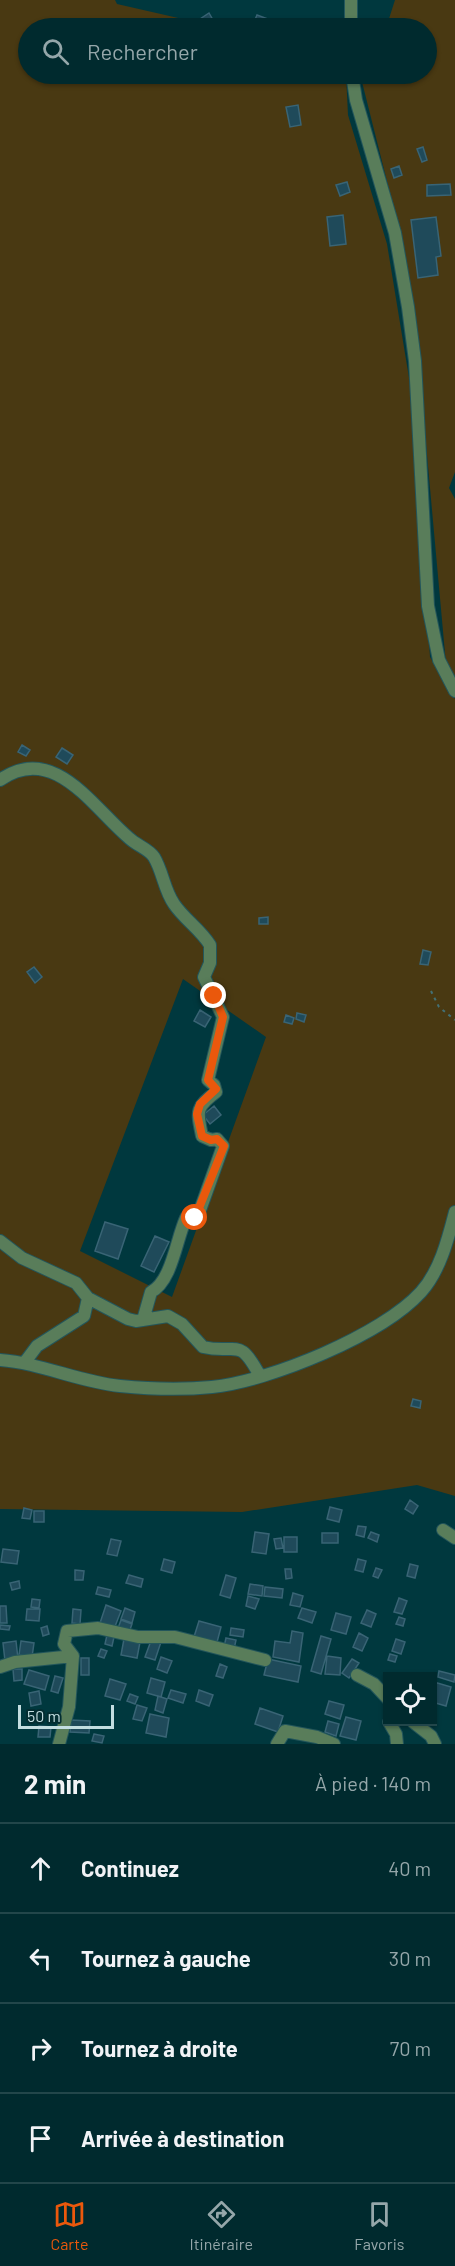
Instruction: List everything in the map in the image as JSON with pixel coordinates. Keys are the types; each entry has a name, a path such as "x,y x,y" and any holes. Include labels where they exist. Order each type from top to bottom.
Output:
{"street":[{"path":"351,0 351,18"},
{"path":"354,84 356,100 395,233 406,297 415,361 428,606 440,660 455,691"},
{"path":"0,780 17,768 40,770 63,777 93,800 129,838 153,855 168,896 210,945 210,963 204,977 223,1017 208,1080 214,1085 216,1092 200,1104 197,1114 202,1136 211,1140 217,1139 224,1146 199,1213 195,1218 186,1218 172,1262 159,1288 151,1293 143,1320"},
{"path":"0,1360 25,1362 121,1386 212,1387 260,1376 345,1342 385,1321 411,1302 432,1275 448,1238 455,1212"},
{"path":"0,1240 22,1258 76,1282 88,1298 128,1319 143,1320 168,1316 182,1324 203,1347 242,1349 249,1355 260,1376"},
{"path":"25,1362 37,1346 84,1316 88,1298"},
{"path":"443,1530 455,1538"},
{"path":"59,1744 69,1707 73,1656 64,1644 67,1630 98,1628 138,1637 175,1637 265,1660"},
{"path":"0,1667 15,1662 73,1656"},
{"path":"357,1675 374,1684 383,1695"},
{"path":"391,1726 396,1734 397,1744"},
{"path":"418,1726 430,1736 435,1744"},
{"path":"277,1744 285,1731 317,1737 334,1744"}],"path":[{"path":"431,991 439,1007 455,1020"}],"shaded area":[{"path":"0,0 115,0 117,4 178,18 18,18 18,84 346,84 348,115 387,244 413,402 430,657 455,699 455,1496 417,1485 242,1512 0,1509","holes":["183,979 266,1037 172,1297 80,1251"]},
{"path":"395,0 455,0 455,472 449,488 455,499 455,677 446,664 418,356 393,205 363,84 437,84 437,18 389,18"}],"building":[{"path":"209,13 212,18 202,18"},
{"path":"298,105 301,125 290,127 286,107"},
{"path":"423,147 427,160 422,162 417,149"},
{"path":"399,166 402,175 394,178 391,169"},
{"path":"347,182 350,192 340,196 336,185"},
{"path":"450,184 451,195 427,196 427,185"},
{"path":"343,215 346,244 330,246 327,217"},
{"path":"436,217 441,256 436,257 438,275 418,278 411,220"},
{"path":"22,745 30,750 26,756 18,752"},
{"path":"62,748 73,755 67,764 56,757"},
{"path":"268,917 268,924 259,924 259,918"},
{"path":"423,950 431,952 428,965 420,964"},
{"path":"34,967 42,977 35,983 27,972"},
{"path":"200,1010 211,1017 205,1027 194,1021"},
{"path":"297,1013 306,1015 304,1022 296,1019"},
{"path":"286,1015 294,1018 292,1024 284,1022"},
{"path":"214,1106 221,1115 210,1124 203,1115"},
{"path":"105,1222 128,1229 118,1259 95,1251"},
{"path":"155,1236 169,1242 154,1272 141,1266"},
{"path":"413,1399 421,1401 420,1408 411,1406"},
{"path":"410,1500 418,1506 413,1514 405,1509"},
{"path":"330,1507 342,1510 339,1522 327,1519"},
{"path":"24,1508 32,1510 30,1519 22,1518"},
{"path":"34,1511 44,1511 44,1522 34,1522"},
{"path":"358,1526 366,1527 364,1537 356,1535"},
{"path":"255,1532 269,1534 266,1554 252,1552"},
{"path":"371,1532 379,1535 377,1542 368,1538"},
{"path":"322,1533 338,1533 338,1543 322,1543"},
{"path":"284,1537 297,1537 297,1552 284,1552"},
{"path":"281,1538 283,1548 276,1549 274,1539"},
{"path":"111,1539 121,1541 117,1556 107,1554"},
{"path":"3,1549 19,1551 17,1564 1,1562"},
{"path":"164,1559 175,1562 172,1573 161,1570"},
{"path":"358,1559 366,1561 363,1572 355,1570"},
{"path":"410,1564 418,1566 415,1578 407,1576"},
{"path":"376,1568 382,1570 378,1578 373,1576"},
{"path":"285,1569 291,1569 292,1578 286,1579"},
{"path":"75,1570 84,1571 83,1580 75,1580"},
{"path":"129,1575 143,1579 141,1587 126,1583"},
{"path":"226,1575 236,1578 230,1598 220,1595"},
{"path":"19,1581 20,1588 12,1590 10,1583"},
{"path":"250,1584 263,1586 262,1596 248,1594"},
{"path":"98,1587 111,1590 109,1597 96,1594"},
{"path":"265,1587 283,1589 282,1598 264,1596"},
{"path":"293,1593 303,1596 300,1607 290,1605"},
{"path":"248,1596 259,1599 255,1609 246,1606"},
{"path":"399,1598 407,1601 402,1614 394,1612"},
{"path":"32,1599 40,1600 39,1608 31,1607"},
{"path":"106,1605 121,1611 114,1629 100,1623"},
{"path":"0,1606 6,1606 7,1623 0,1623"},
{"path":"125,1608 135,1612 132,1623 121,1619"},
{"path":"302,1608 316,1612 312,1623 298,1618"},
{"path":"27,1609 40,1609 39,1621 26,1620"},
{"path":"73,1609 81,1610 80,1624 72,1623"},
{"path":"367,1610 376,1614 371,1627 361,1623"},
{"path":"336,1613 351,1617 346,1634 331,1630"},
{"path":"399,1617 405,1619 403,1626 396,1624"},
{"path":"121,1620 132,1624 128,1635 117,1631"},
{"path":"199,1621 221,1627 216,1646 193,1640"},
{"path":"0,1625 10,1626 9,1630 0,1629"},
{"path":"47,1626 49,1634 43,1636 41,1628"},
{"path":"231,1628 244,1630 243,1637 230,1635"},
{"path":"292,1631 303,1633 299,1662 273,1657 275,1641 290,1643"},
{"path":"359,1633 368,1638 362,1651 353,1647"},
{"path":"107,1635 114,1637 112,1646 105,1644"},
{"path":"321,1636 331,1639 321,1674 311,1671"},
{"path":"152,1638 161,1642 155,1660 145,1657"},
{"path":"226,1638 236,1640 234,1649 224,1647"},
{"path":"124,1639 140,1642 137,1658 121,1655"},
{"path":"396,1639 405,1642 401,1654 392,1651"},
{"path":"16,1641 18,1659 5,1661 3,1643"},
{"path":"21,1641 34,1643 32,1657 19,1655"},
{"path":"101,1649 107,1651 104,1658 98,1656"},
{"path":"390,1654 397,1656 395,1662 388,1660"},
{"path":"327,1656 341,1658 340,1675 325,1674"},
{"path":"161,1657 172,1661 167,1673 157,1669"},
{"path":"81,1658 89,1658 89,1675 81,1675"},
{"path":"268,1659 301,1666 298,1682 264,1675"},
{"path":"352,1659 359,1663 349,1678 342,1673"},
{"path":"220,1664 227,1667 223,1678 216,1676"},
{"path":"13,1669 22,1669 22,1680 14,1681"},
{"path":"29,1670 49,1676 45,1690 24,1684"},
{"path":"439,1671 455,1675 454,1682 438,1677"},
{"path":"55,1676 63,1678 58,1693 51,1691"},
{"path":"151,1678 165,1682 161,1697 147,1693"},
{"path":"110,1679 126,1684 120,1700 105,1696"},
{"path":"437,1683 451,1687 446,1706 437,1703"},
{"path":"171,1690 186,1694 183,1703 168,1698"},
{"path":"199,1690 213,1695 209,1706 196,1701"},
{"path":"39,1691 41,1704 31,1706 29,1693"},
{"path":"130,1694 138,1697 135,1704 127,1701"},
{"path":"158,1696 167,1699 163,1713 155,1710"},
{"path":"329,1701 344,1705 340,1719 325,1714"},
{"path":"137,1705 147,1708 142,1721 133,1719"},
{"path":"260,1708 283,1716 278,1732 255,1724"},
{"path":"150,1714 169,1718 166,1737 146,1733"},
{"path":"346,1717 361,1721 356,1740 340,1736"},
{"path":"71,1720 90,1721 89,1733 70,1732"},
{"path":"328,1721 339,1724 336,1736 325,1732"},
{"path":"39,1726 51,1727 50,1737 38,1737"},
{"path":"94,1734 104,1736 102,1743 92,1741"}],"route":[{"path":"195,1218 199,1213 224,1146 223,1142 217,1139 211,1140 202,1136 197,1114 200,1104 216,1092 214,1085 208,1080 223,1017 214,996"}]}
